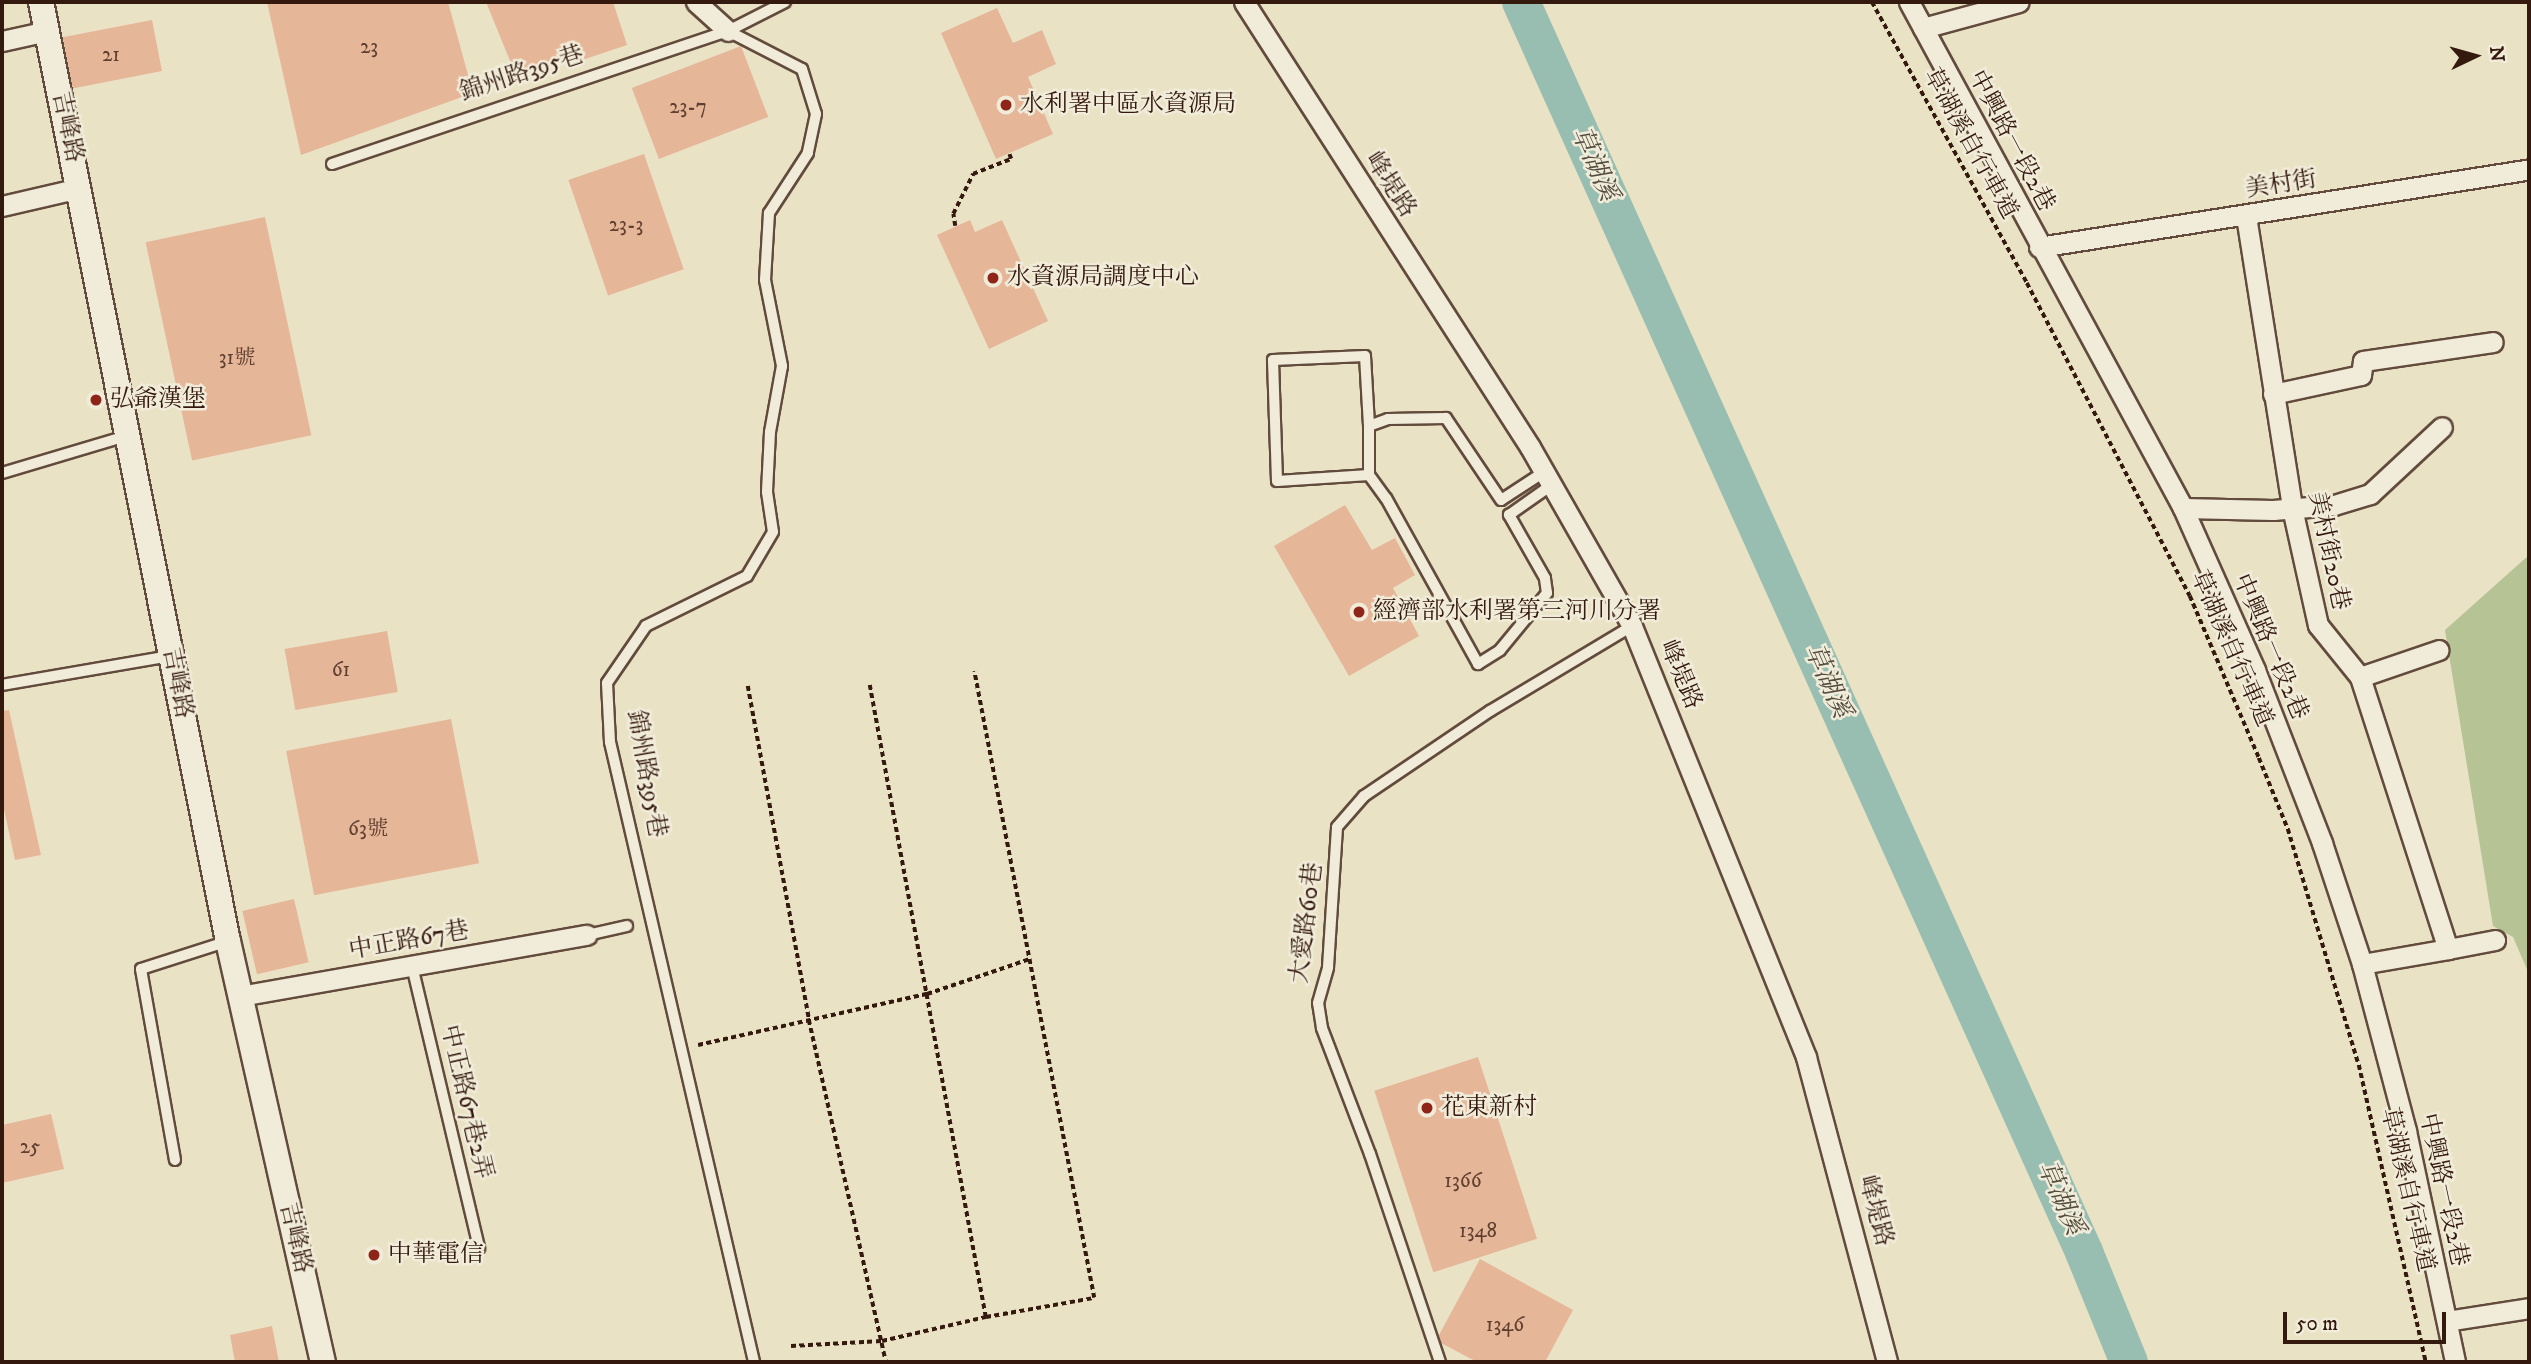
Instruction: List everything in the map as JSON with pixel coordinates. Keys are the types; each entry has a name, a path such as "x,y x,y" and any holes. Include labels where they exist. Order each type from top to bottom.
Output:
{"street":[{"name":"吉峰路","path":"41,2 228,941 323,1362"},
{"name":"錦州路395巷","path":"696,2 728,31"},
{"name":"峰堤路","path":"1244,2 1548,478 1632,626 1806,1057 1887,1362"},
{"name":"中興路一段2巷","path":"1909,2 2039,247 2183,508 2284,744 2362,964 2406,1131 2455,1362"},
{"path":"1923,28 2019,2"},
{"path":"2,41 47,31"},
{"name":"美村街","path":"2039,247 2529,169"},
{"path":"2,206 80,188"},
{"name":"美村街20巷","path":"2246,216 2292,508 2318,625 2360,677 2448,949"},
{"path":"2273,394 2361,375 2363,360 2493,342"},
{"path":"2183,508 2292,508 2334,505 2370,494 2442,427"},
{"path":"2360,677 2438,650"},
{"name":"中正路67巷","path":"240,996 587,935"},
{"path":"2362,964 2495,940"},
{"path":"2447,1321 2529,1308"}],"lane":[{"name":"錦州路395巷","path":"332,164 728,31 785,2"},
{"name":"錦州路395巷","path":"728,31 802,69 816,114 808,153 769,213 765,281 782,366 768,468 773,531 747,576 646,626 607,683 610,742 754,1362"},
{"path":"1369,475 1277,481 1273,360 1366,356 1369,475 1386,498 1478,664 1500,650 1546,593 1545,578 1509,515 1548,478"},
{"path":"1369,426 1388,419 1446,418 1501,500 1548,478"},
{"path":"2,473 127,436"},
{"name":"大愛路60巷","path":"1440,1362 1370,1154 1322,1028 1318,1003 1328,967 1337,827 1364,796 1490,711 1632,626"},
{"path":"2,685 171,655"},
{"path":"587,935 627,926"},
{"path":"175,1160 141,969 228,941"},
{"name":"中正路67巷2弄","path":"412,966 479,1248"}],"path":[{"name":"草湖溪自行車道","path":"1872,2 2027,283 2190,596 2288,829 2359,1065 2427,1362"},
{"path":"955,226 953,214 972,174 1011,159 1009,154"},
{"path":"791,1346 882,1341 986,1317 1094,1298 974,671"},
{"path":"870,685 986,1317"},
{"path":"748,686 809,1020 886,1362"},
{"path":"698,1045 927,994 1030,959"}],"green space":[{"path":"2529,555 2529,974 2513,937 2493,926 2445,630"}],"building":[{"path":"267,2 448,2 473,93 301,155"},
{"path":"486,2 613,2 627,45 576,62 574,55 517,78"},
{"name":"水利署中區水資源局","path":"997,8 1013,43 1042,30 1056,64 1028,77 1053,134 996,159 941,33"},
{"path":"152,20 162,71 73,88 63,37"},
{"path":"741,46 768,117 659,159 632,88"},
{"path":"644,154 684,269 608,295 568,180"},
{"path":"265,217 311,435 192,460 146,242"},
{"name":"水資源局調度中心","path":"970,220 975,232 1002,220 1048,321 989,349 937,235"},
{"name":"經濟部水利署第三河川分署","path":"1345,505 1372,550 1395,538 1415,575 1393,588 1419,636 1349,676 1274,546"},
{"path":"387,631 398,692 295,710 285,649"},
{"path":"9,710 41,855 15,860 2,800 2,711"},
{"path":"451,719 479,863 314,895 286,751"},
{"path":"294,899 309,962 257,974 242,911"},
{"path":"1478,1057 1537,1239 1433,1272 1374,1091"},
{"path":"51,1114 64,1169 2,1183 2,1125"},
{"path":"1480,1259 1573,1310 1545,1362 1477,1362 1441,1343 1439,1335"},
{"path":"272,1326 279,1362 235,1362 230,1335"}],"waterway":[{"name":"草湖溪","path":"1521,2 2084,1252 2129,1362"}],"place":[{"name":"水利署中區水資源局","path":"1006,105"},
{"name":"水資源局調度中心","path":"993,278"},
{"name":"弘爺漢堡","path":"96,400"},
{"name":"經濟部水利署第三河川分署","path":"1359,612"},
{"name":"花東新村","path":"1427,1108"},
{"name":"中華電信","path":"374,1255"}]}
